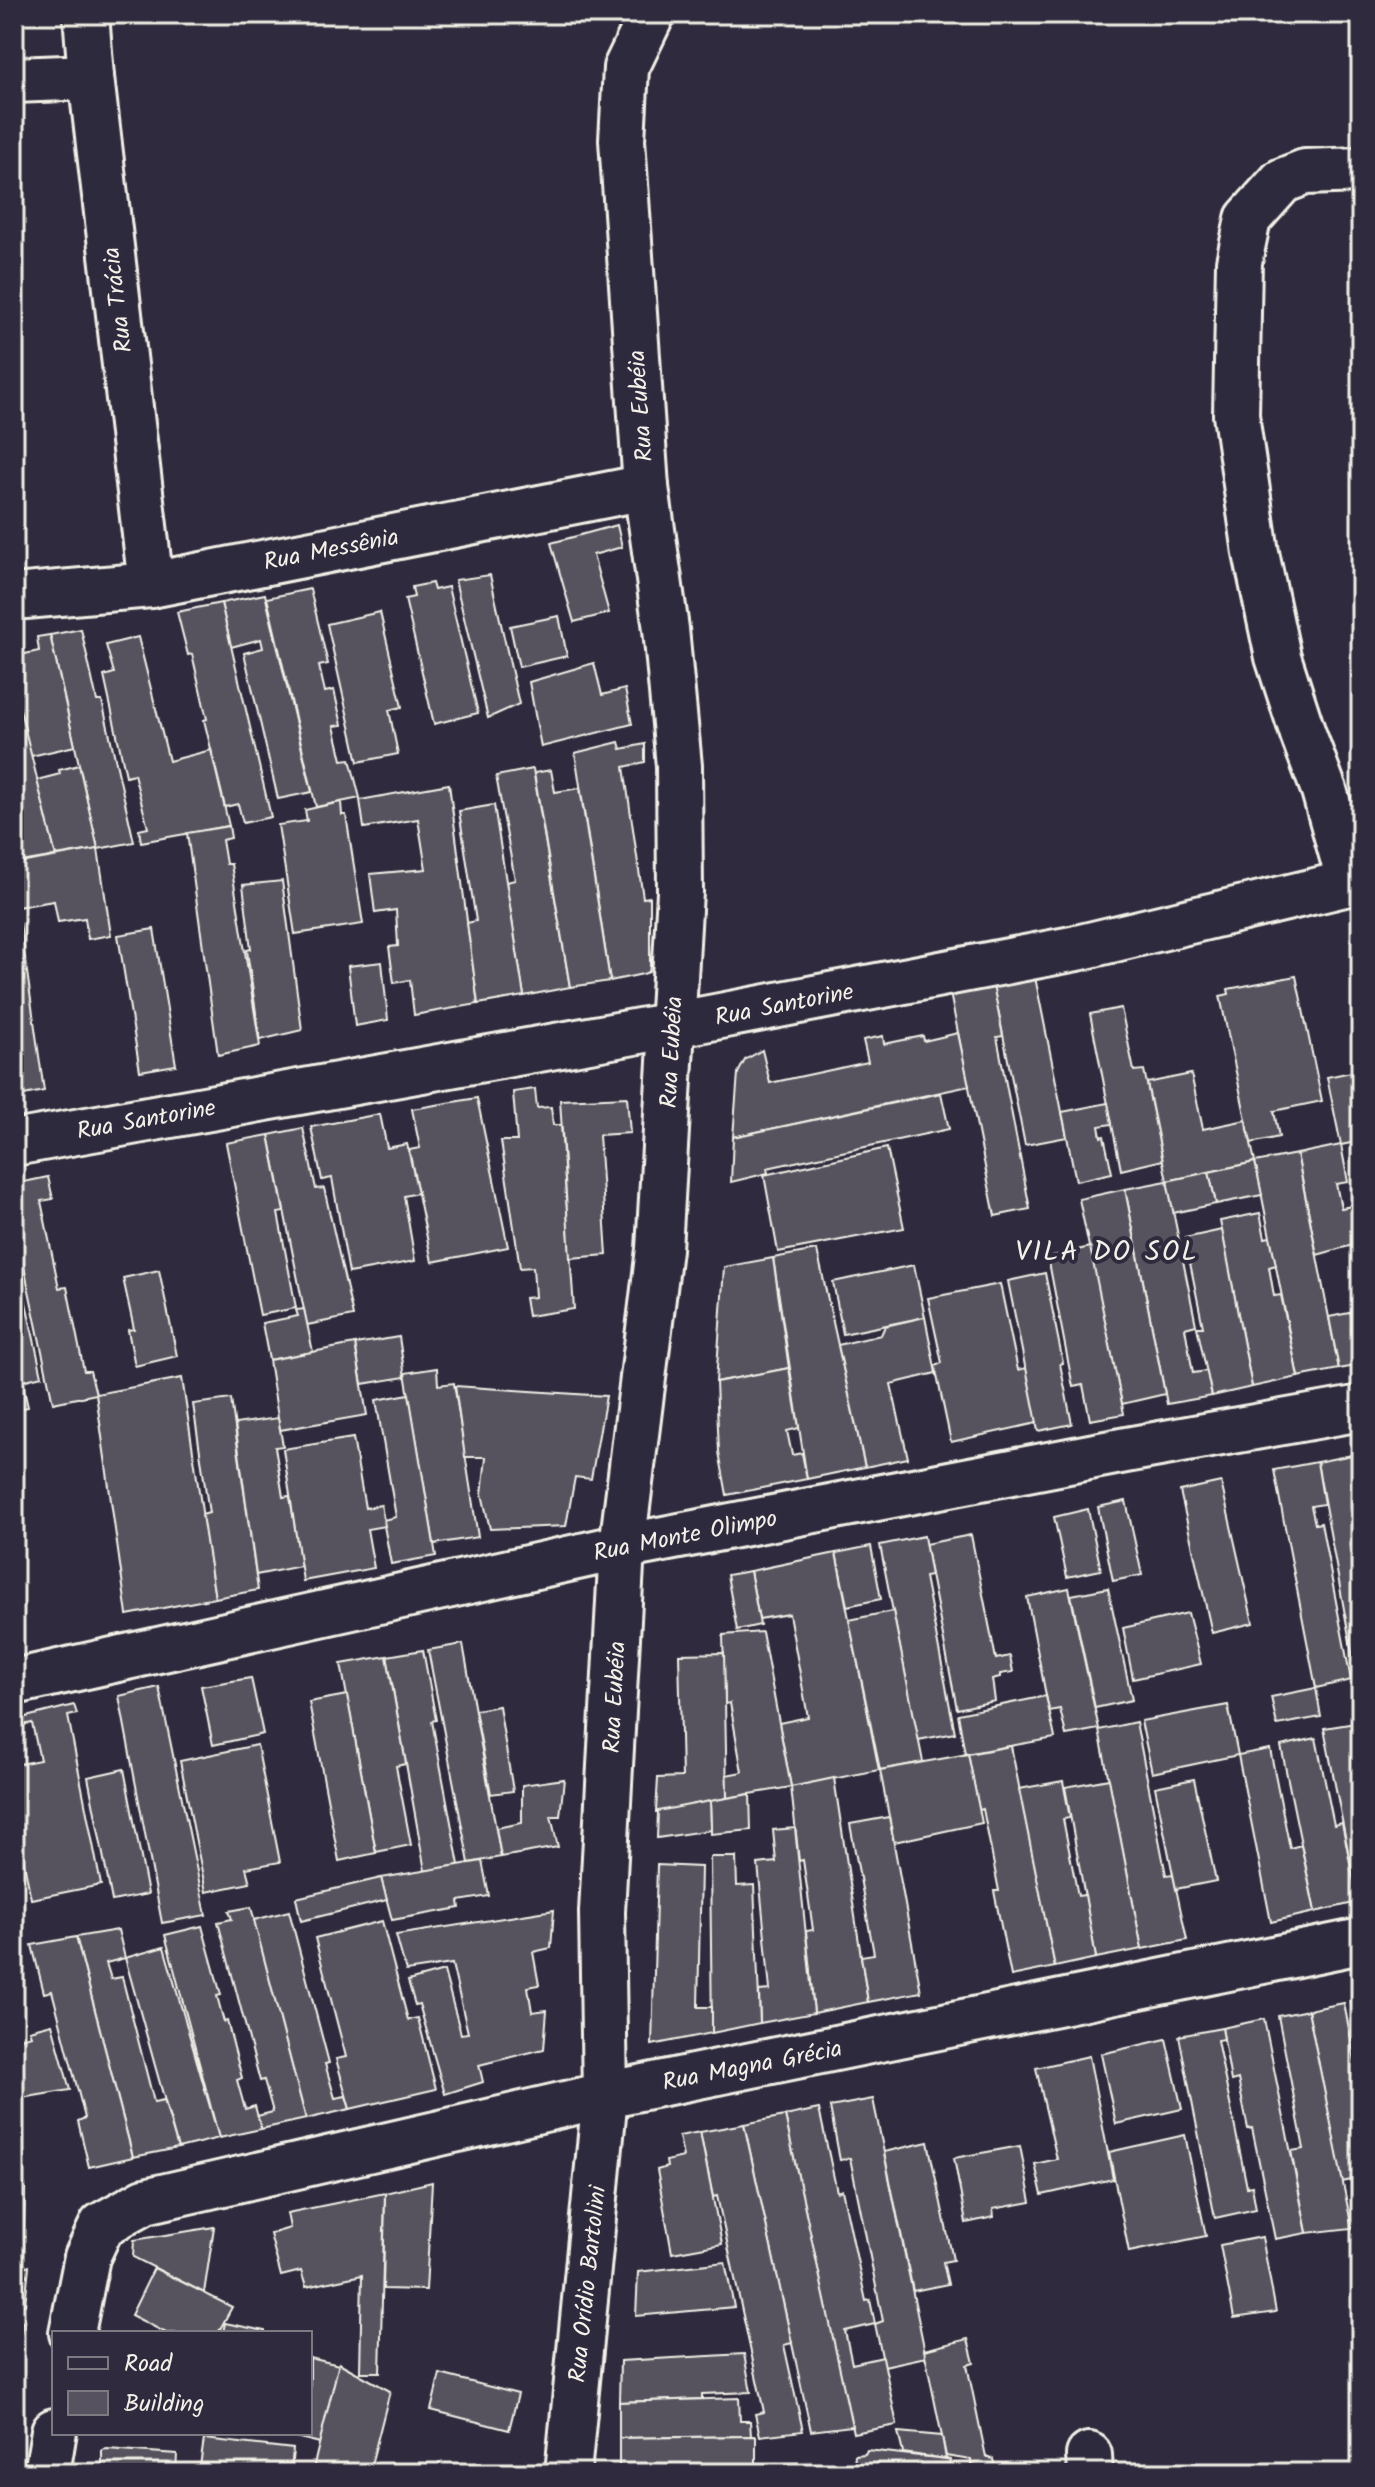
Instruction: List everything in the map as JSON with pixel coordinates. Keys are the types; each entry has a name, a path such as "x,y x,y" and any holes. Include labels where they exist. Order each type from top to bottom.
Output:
{"street":[{"name":"Rua Trácia","path":"86,14 151,585"},
{"name":"Rua Eubéia","path":"605,2095 602,1912 622,1547 659,1249 680,892 679,766 666,629 646,487 622,140 626,68 652,14"},
{"path":"14,80 91,77"},
{"path":"1356,881 1278,657 1256,553 1236,415 1239,262 1248,219 1282,181 1305,172 1361,170"},
{"name":"Rua Messênia","path":"14,597 151,585 646,487"},
{"name":"Rua Santorine","path":"14,1143 673,1025 1077,948 1356,881"},
{"name":"Rua Monte Olimpo","path":"14,1682 622,1547 1361,1408"},
{"name":"Rua Magna Grécia","path":"72,2331 87,2257 102,2225 145,2201 605,2095 1361,1941"},
{"name":"Rua Orídio Bartolini","path":"568,2473 605,2095"},
{"path":"47,2473 53,2435"}],"building":[{"path":"617,525 622,547 593,555 609,613 574,622 551,543"},
{"path":"490,575 519,704 488,718 455,580"},
{"path":"432,583 434,590 448,587 478,713 434,724 405,599 414,597 412,587"},
{"path":"310,589 328,664 319,666 325,692 334,690 342,725 334,726 342,760 350,759 360,798 316,807 267,598"},
{"path":"265,594 312,792 278,799 244,653 263,648 261,639 231,647 221,603"},
{"path":"221,603 271,817 243,823 238,804 225,807 192,654 188,655 177,612"},
{"path":"380,612 402,707 389,710 398,754 358,762 327,624"},
{"path":"559,616 567,656 519,667 510,626"},
{"path":"81,629 97,701 102,701 134,842 98,849 50,635"},
{"path":"50,635 75,746 31,756 14,685 14,641 20,655 39,651 37,637"},
{"path":"138,637 169,761 211,750 229,826 141,842 139,830 148,828 134,774 126,776 104,676 114,673 106,645"},
{"path":"594,663 602,695 625,689 632,724 541,747 529,682"},
{"path":"14,685 56,856 21,862 14,832"},
{"path":"619,742 621,749 645,744 645,762 624,767 643,898 650,897 650,967 649,972 610,981 575,753"},
{"path":"79,765 98,849 56,856 37,780"},
{"path":"533,769 570,987 524,996 506,882 515,880 496,776"},
{"path":"551,770 555,792 580,788 610,981 570,987 534,773"},
{"path":"449,784 478,1004 414,1015 410,980 394,983 389,947 398,946 396,910 375,913 370,874 426,869 418,819 364,828 360,800"},
{"path":"341,802 342,815 346,815 363,924 295,934 278,825 307,821 305,810"},
{"path":"494,805 524,996 478,1004 467,923 476,921 459,811"},
{"path":"229,826 231,838 222,840 226,864 231,864 260,1046 218,1055 187,833"},
{"path":"98,849 111,935 88,939 85,918 58,922 54,901 17,907 14,864"},
{"path":"282,881 302,1030 260,1040 247,950 251,949 243,885"},
{"path":"20,923 44,1091 14,1097 14,924"},
{"path":"154,929 176,1065 140,1071 118,935"},
{"path":"382,962 388,1020 355,1026 348,966"},
{"path":"1296,976 1322,1101 1274,1111 1279,1137 1251,1143 1220,996 1229,994 1228,989"},
{"path":"1035,977 1067,1137 1025,1145 993,985"},
{"path":"993,985 1003,1036 997,1037 1030,1209 995,1216 950,993"},
{"path":"1121,1008 1134,1071 1144,1070 1163,1160 1121,1170 1090,1014"},
{"path":"958,1033 969,1086 733,1137 738,1073 745,1060 762,1050 770,1083 868,1062 863,1040 883,1036 884,1044 923,1036 924,1041"},
{"path":"1361,1070 1361,1141 1341,1145 1327,1077"},
{"path":"1191,1074 1203,1129 1246,1120 1255,1162 1167,1181 1147,1083"},
{"path":"535,1089 537,1108 551,1107 553,1125 561,1125 574,1309 528,1316 525,1298 535,1297 533,1267 520,1268 501,1141 517,1141 513,1092"},
{"path":"941,1093 949,1129 767,1168 768,1173 731,1182 733,1137"},
{"path":"627,1097 630,1133 599,1135 607,1255 570,1258 560,1100"},
{"path":"477,1098 508,1247 432,1262 409,1150 420,1148 412,1109"},
{"path":"1108,1103 1112,1124 1099,1126 1112,1173 1076,1181 1062,1112"},
{"path":"380,1114 387,1148 407,1144 418,1193 404,1196 415,1261 349,1273 332,1178 322,1180 311,1127"},
{"path":"303,1128 316,1189 324,1188 353,1316 307,1325 269,1135"},
{"path":"269,1135 284,1212 278,1213 296,1308 260,1315 226,1143"},
{"path":"1341,1145 1348,1182 1336,1184 1341,1208 1352,1206 1360,1243 1317,1255 1297,1154"},
{"path":"887,1148 904,1228 778,1252 764,1175"},
{"path":"1297,1154 1339,1369 1298,1377 1255,1162"},
{"path":"1255,1162 1262,1195 1216,1204 1209,1172"},
{"path":"1209,1172 1216,1204 1173,1213 1167,1181"},
{"path":"48,1177 53,1199 41,1201 59,1288 67,1287 84,1371 90,1371 96,1394 53,1403 14,1220 14,1184"},
{"path":"1167,1181 1196,1325 1185,1328 1193,1373 1207,1371 1212,1396 1167,1404 1125,1189"},
{"path":"1125,1189 1165,1394 1122,1404 1079,1199"},
{"path":"1260,1213 1265,1238 1270,1237 1276,1265 1269,1267 1274,1296 1281,1295 1298,1377 1252,1387 1220,1221"},
{"path":"1222,1230 1252,1387 1212,1396 1197,1327 1203,1327 1185,1238"},
{"path":"1090,1247 1124,1414 1090,1420 1083,1385 1073,1387 1048,1257"},
{"path":"817,1250 865,1467 807,1479 773,1258"},
{"path":"773,1258 789,1368 716,1382 724,1267"},
{"path":"914,1265 925,1317 843,1334 833,1282"},
{"path":"159,1270 177,1356 135,1366 128,1330 134,1329 123,1278"},
{"path":"1045,1273 1072,1424 1038,1431 1008,1281"},
{"path":"14,1279 15,1282 21,1280 42,1376 22,1381 28,1407 14,1410"},
{"path":"1000,1284 1018,1370 1026,1368 1037,1423 951,1442 935,1366 942,1363 928,1298"},
{"path":"304,1309 313,1352 269,1360 262,1323 298,1316 296,1310"},
{"path":"1359,1311 1361,1365 1339,1369 1329,1317"},
{"path":"925,1317 936,1373 891,1384 908,1458 865,1467 838,1345 881,1335 885,1326"},
{"path":"399,1337 405,1377 362,1384 355,1344"},
{"path":"355,1344 367,1415 280,1430 269,1360"},
{"path":"437,1368 438,1385 454,1383 478,1537 434,1544 405,1373"},
{"path":"789,1368 799,1428 787,1431 792,1455 802,1453 807,1479 727,1495 719,1452 716,1382"},
{"path":"182,1378 215,1598 127,1615 96,1394"},
{"path":"455,1386 606,1396 591,1479 575,1477 566,1526 490,1529 482,1494 486,1457 465,1457"},
{"path":"409,1394 436,1556 391,1564 383,1520 396,1517 376,1400"},
{"path":"231,1399 258,1590 215,1598 202,1515 209,1513 193,1404"},
{"path":"278,1418 283,1446 275,1447 283,1497 290,1496 301,1566 256,1575 235,1424"},
{"path":"353,1438 365,1508 381,1505 385,1526 367,1529 374,1568 303,1581 283,1449"},
{"path":"1357,1454 1361,1472 1361,1679 1357,1680 1317,1462"},
{"path":"1317,1462 1324,1504 1311,1506 1315,1524 1321,1523 1351,1680 1316,1688 1274,1470"},
{"path":"1221,1482 1253,1623 1212,1633 1180,1491"},
{"path":"1126,1501 1142,1575 1113,1581 1098,1507"},
{"path":"1088,1509 1101,1570 1067,1577 1054,1517"},
{"path":"971,1535 996,1659 1010,1656 1013,1672 992,1679 995,1701 957,1709 925,1544"},
{"path":"924,1536 931,1576 925,1577 955,1733 918,1740 880,1545"},
{"path":"871,1546 881,1599 847,1606 836,1553"},
{"path":"836,1553 879,1770 791,1787 779,1723 808,1717 789,1614 759,1619 750,1571"},
{"path":"750,1571 760,1625 737,1630 727,1575"},
{"path":"1069,1588 1099,1729 1066,1735 1060,1709 1049,1711 1027,1597"},
{"path":"1108,1588 1132,1700 1095,1708 1071,1595"},
{"path":"893,1611 923,1762 880,1770 849,1620"},
{"path":"1188,1613 1201,1664 1133,1679 1123,1628"},
{"path":"762,1632 791,1787 727,1798 726,1775 742,1772 730,1703 725,1704 723,1635"},
{"path":"463,1644 501,1857 469,1863 428,1650"},
{"path":"423,1650 436,1720 432,1721 459,1865 425,1871 387,1656"},
{"path":"724,1653 727,1798 656,1812 658,1778 682,1777 679,1654"},
{"path":"387,1656 406,1764 396,1766 411,1845 376,1852 341,1664"},
{"path":"251,1678 263,1734 213,1745 201,1686"},
{"path":"159,1687 206,1915 162,1923 119,1696"},
{"path":"1316,1688 1321,1717 1277,1725 1271,1697"},
{"path":"347,1695 376,1853 339,1861 309,1702"},
{"path":"1046,1696 1055,1738 965,1754 958,1714"},
{"path":"74,1705 77,1714 68,1716 101,1885 31,1899 14,1811 14,1765 40,1760 32,1723 14,1727 14,1720"},
{"path":"1228,1705 1238,1755 1152,1773 1141,1721"},
{"path":"499,1706 513,1791 491,1794 475,1710"},
{"path":"1136,1722 1166,1875 1173,1874 1187,1940 1142,1949 1099,1730"},
{"path":"1356,1723 1361,1735 1361,1902 1358,1902 1324,1728"},
{"path":"1316,1738 1334,1825 1342,1823 1358,1902 1315,1912 1281,1746"},
{"path":"257,1745 280,1862 246,1868 250,1883 206,1892 180,1761"},
{"path":"1011,1746 1055,1967 1011,1976 994,1891 999,1891 983,1809 979,1810 968,1754"},
{"path":"1270,1749 1290,1848 1301,1845 1315,1912 1271,1922 1238,1755"},
{"path":"968,1754 982,1823 894,1842 880,1770"},
{"path":"124,1769 148,1894 112,1901 88,1777"},
{"path":"834,1778 868,2002 814,2013 806,1931 813,1930 803,1860 799,1861 791,1787"},
{"path":"564,1779 560,1816 551,1816 558,1847 501,1857 496,1828 522,1823 522,1785"},
{"path":"1109,1779 1142,1949 1096,1958 1065,1787"},
{"path":"1194,1779 1216,1881 1176,1889 1155,1787"},
{"path":"1063,1781 1070,1818 1063,1819 1078,1896 1085,1895 1096,1958 1055,1967 1019,1789"},
{"path":"750,1794 751,1830 711,1834 710,1801"},
{"path":"710,1801 711,1830 657,1838 658,1811"},
{"path":"889,1817 921,1992 868,2002 861,1956 874,1954 850,1824"},
{"path":"795,1828 814,2013 760,2023 759,1991 770,1990 758,1864 776,1862 773,1830"},
{"path":"710,1857 736,1857 737,1886 754,1885 760,2023 712,2033"},
{"path":"482,1861 489,1896 459,1901 460,1908 392,1920 381,1878"},
{"path":"657,1865 701,1867 698,2007 712,2007 712,2033 652,2045"},
{"path":"381,1878 387,1900 301,1921 296,1898"},
{"path":"251,1907 306,2119 261,2129 257,2116 273,2112 264,2080 260,2081 218,1922 232,1919 229,1911"},
{"path":"554,1910 551,1948 533,1952 539,1985 528,1987 532,2012 547,2010 544,2049 479,2065 483,2082 445,2094 419,2004 415,2005 408,1981 444,1971 461,2034 468,2033 452,1964 406,1971 396,1935"},
{"path":"289,1911 329,2063 325,2064 335,2098 346,2096 350,2109 306,2119 254,1920"},
{"path":"382,1921 408,2020 418,2018 436,2089 350,2109 336,2059 346,2057 315,1938"},
{"path":"202,1926 221,1995 217,1996 242,2078 237,2080 245,2109 255,2106 261,2129 219,2138 165,1935"},
{"path":"118,1930 125,1958 106,1963 111,1979 122,1977 154,2102 164,2100 178,2148 133,2157 76,1937"},
{"path":"76,1937 133,2157 89,2167 78,2121 85,2118 52,1991 44,1993 32,1945"},
{"path":"164,1947 219,2138 178,2148 125,1958"},
{"path":"1361,1999 1361,2049 1351,2001"},
{"path":"1344,2003 1361,2092 1361,2178 1342,2182 1308,2010"},
{"path":"1308,2010 1352,2228 1307,2233 1291,2151 1304,2149 1278,2016"},
{"path":"1264,2019 1307,2233 1275,2239 1252,2128 1248,2129 1238,2079 1231,2081 1222,2028"},
{"path":"52,2024 70,2090 21,2098 14,2072 14,2040 31,2035 29,2030"},
{"path":"1222,2028 1224,2039 1217,2040 1247,2187 1252,2186 1256,2209 1215,2218 1179,2036"},
{"path":"1166,2039 1182,2109 1116,2124 1101,2054"},
{"path":"1089,2056 1113,2179 1042,2195 1035,2164 1057,2159 1036,2068"},
{"path":"873,2099 926,2357 884,2366 875,2324 883,2321 850,2158 840,2160 830,2107"},
{"path":"819,2109 837,2192 842,2190 866,2301 870,2300 875,2324 845,2331 852,2364 883,2357 897,2425 853,2433 785,2116"},
{"path":"785,2116 852,2426 811,2431 744,2124"},
{"path":"744,2124 792,2343 784,2345 803,2431 760,2436 755,2414 764,2412 700,2132"},
{"path":"700,2132 722,2244 672,2253 657,2170 667,2167 666,2161 683,2157 679,2136"},
{"path":"1185,2135 1206,2236 1129,2252 1109,2152"},
{"path":"928,2142 953,2260 943,2262 948,2284 913,2291 884,2152"},
{"path":"1020,2146 1031,2202 993,2209 994,2217 966,2223 954,2158"},
{"path":"14,2180 25,2185 23,2265 14,2264"},
{"path":"432,2182 426,2290 383,2289 385,2193"},
{"path":"385,2193 380,2372 360,2372 362,2275 306,2287 301,2271 281,2276 270,2234 290,2228 287,2213"},
{"path":"214,2227 204,2293 133,2257 134,2240"},
{"path":"1262,2237 1276,2312 1234,2318 1220,2245"},
{"path":"725,2262 734,2307 636,2316 638,2272"},
{"path":"14,2264 29,2266 25,2305 14,2304"},
{"path":"154,2268 232,2307 219,2331 162,2331 131,2315"},
{"path":"14,2320 23,2321 18,2354 14,2354"},
{"path":"225,2323 265,2331 223,2331"},
{"path":"968,2339 974,2363 967,2365 986,2457 993,2459 996,2472 971,2465 971,2460 946,2456 924,2350"},
{"path":"744,2354 751,2392 702,2394 702,2399 619,2402 620,2361"},
{"path":"312,2358 339,2365 320,2443 287,2435 312,2435"},
{"path":"339,2363 390,2391 369,2473 312,2473"},
{"path":"440,2374 518,2394 509,2430 431,2410"},
{"path":"739,2398 740,2421 750,2421 751,2436 619,2438 619,2402"},
{"path":"898,2432 942,2436 946,2459 903,2453"},
{"path":"756,2436 756,2464 619,2470 619,2438"},
{"path":"204,2439 293,2449 291,2473 199,2473"},
{"path":"102,2450 177,2454 176,2473 102,2473"},
{"path":"867,2450 946,2459 950,2460 948,2468 970,2471 971,2465 999,2473 853,2473 855,2455 865,2454"},
{"path":"854,2461 853,2473 773,2473 774,2464"}],"district":[{"name":"VILA DO SOL","path":"1107,1250"}]}
